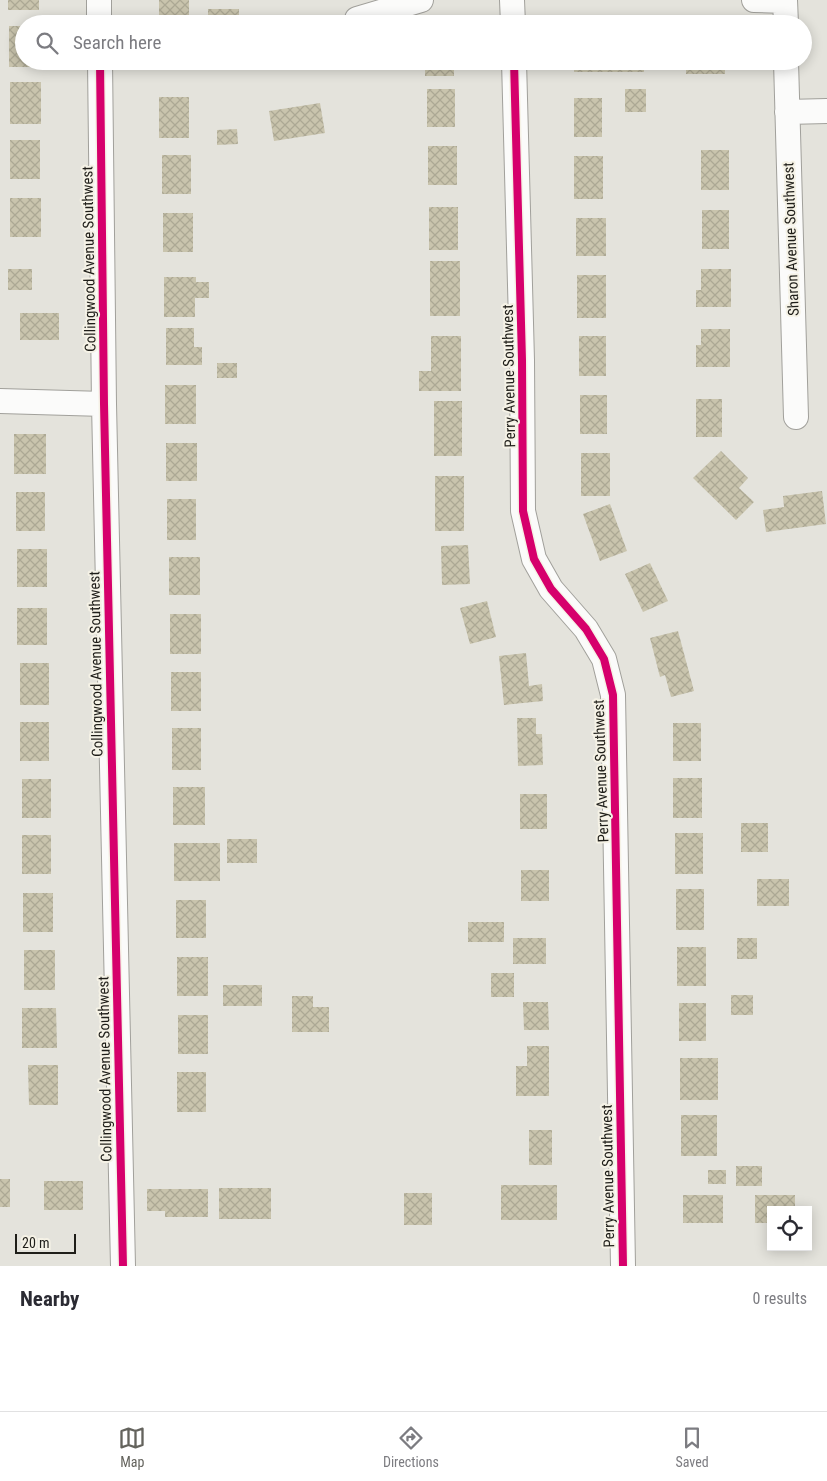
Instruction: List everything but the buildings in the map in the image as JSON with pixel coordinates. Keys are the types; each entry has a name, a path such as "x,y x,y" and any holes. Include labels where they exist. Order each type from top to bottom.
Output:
{"street":[{"path":"99,0 99,15"},
{"path":"370,15 421,0"},
{"path":"512,0 513,15"},
{"path":"754,0 785,8"},
{"name":"Collingwood Avenue Southwest","path":"100,70 104,404 124,1266"},
{"name":"Perry Avenue Southwest","path":"514,70 523,369 523,511 534,559 551,589 586,628 604,659 613,695 623,1266"},
{"name":"Sharon Avenue Southwest","path":"786,70 796,417"},
{"path":"787,112 827,111"},
{"path":"0,401 104,404"}],"cycle path":[{"path":"100,70 104,404 123,1266"},
{"path":"514,70 522,360 523,511 534,559 551,589 586,629 604,659 613,695 623,1266"}]}
